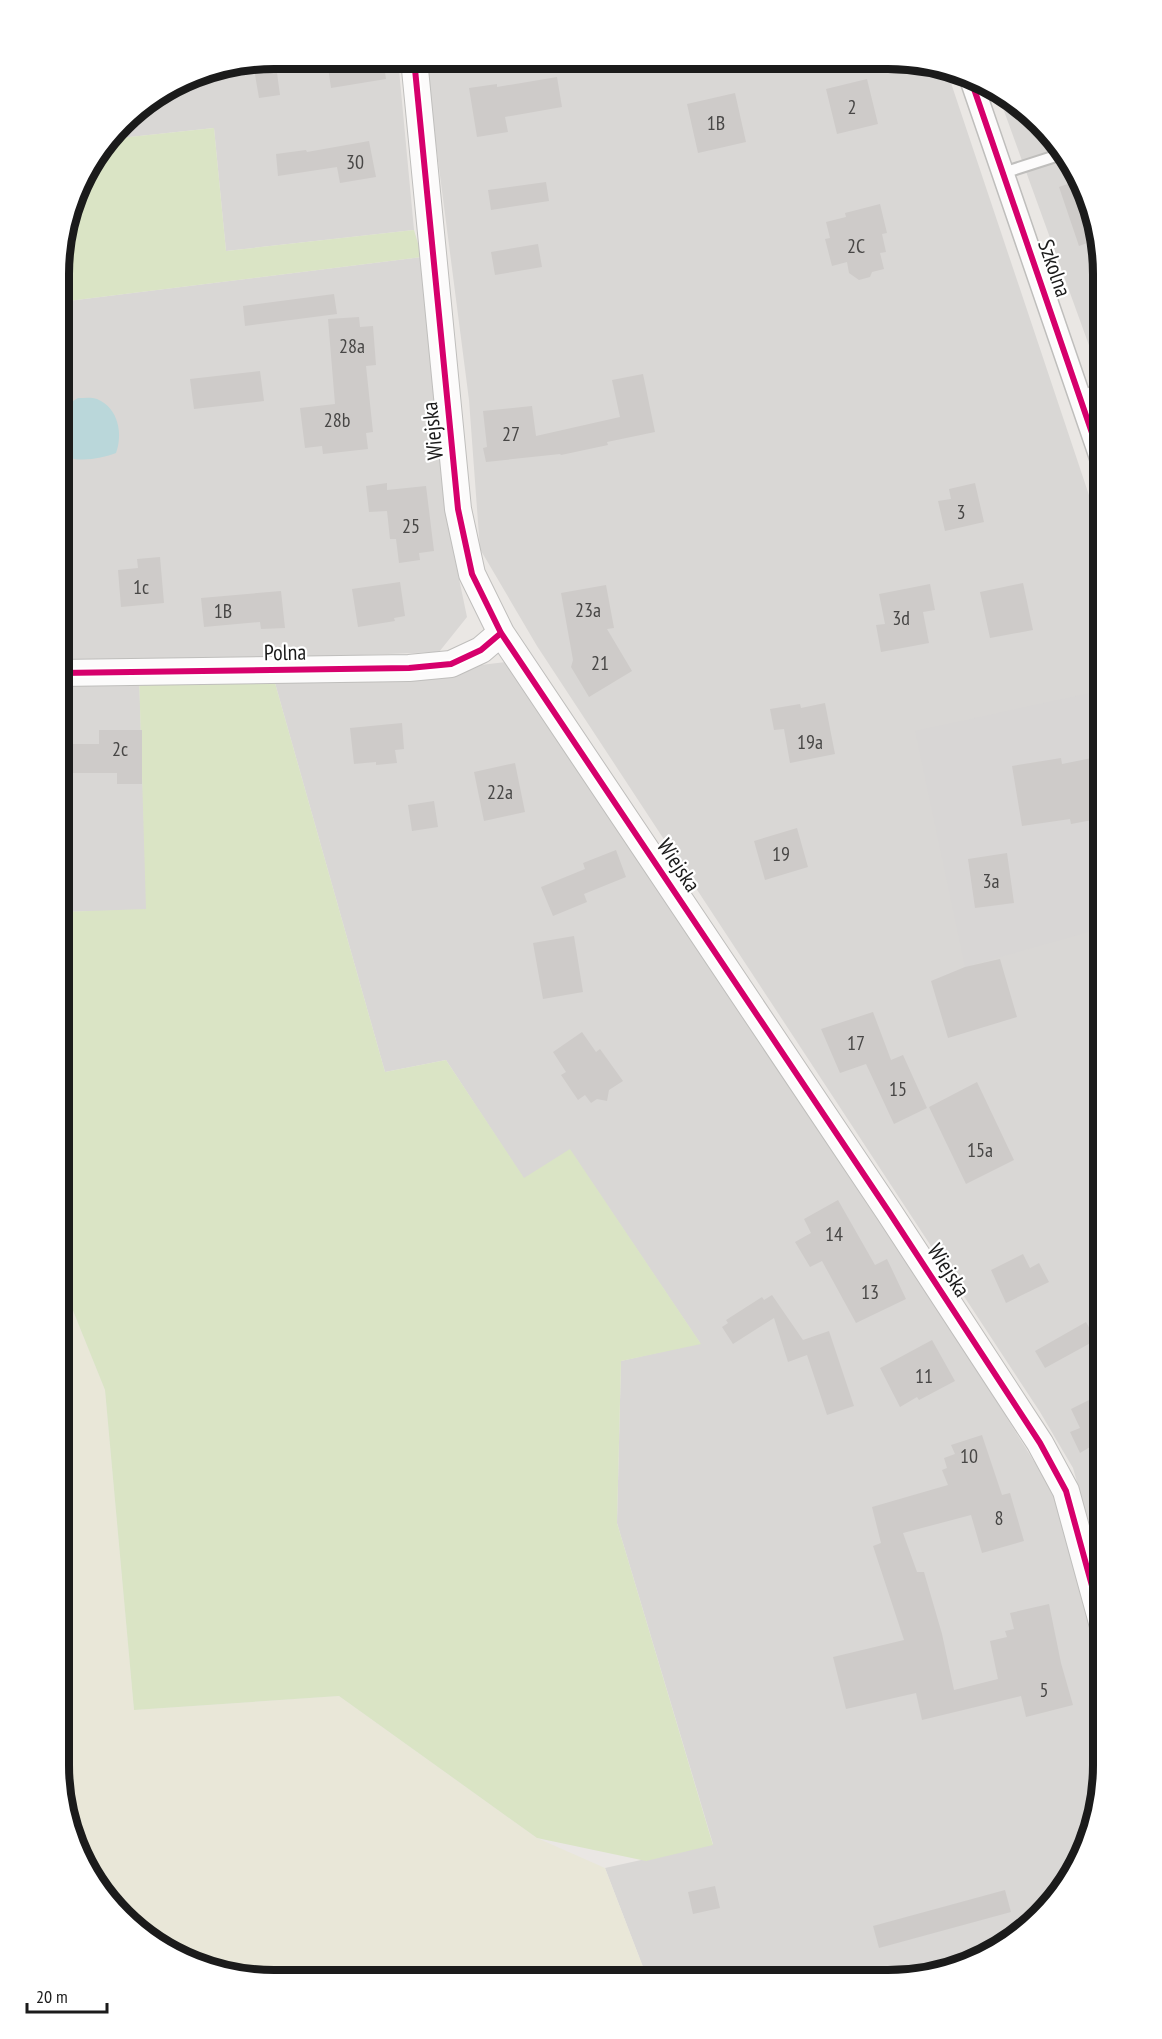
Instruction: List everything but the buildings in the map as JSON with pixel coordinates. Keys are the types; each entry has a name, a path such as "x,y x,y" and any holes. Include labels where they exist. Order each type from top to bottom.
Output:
{"street":[{"name":"Wiejska","path":"415,69 458,509 472,574 501,633 889,1212 1040,1443 1066,1491 1093,1590"},
{"name":"Szkolna","path":"974,88 1093,437"},
{"name":"Polna","path":"69,673 409,668 451,664 481,650 501,633"}],"lane":[{"path":"1003,173 1055,156"},
{"path":"1079,397 1093,392"}],"shaded area":[{"path":"260,69 399,69 414,230 226,251 214,128 121,138 139,120 171,96 221,76"},
{"path":"426,69 888,69 928,73 950,79 1093,507 1093,1538 1073,1468 1040,1412 537,646 480,549 469,400"},
{"path":"1001,104 1023,120 1042,139 1072,183 1082,208 1091,247 1093,356"},
{"path":"422,257 452,545 467,617 439,652 76,666 69,669 69,301"},
{"path":"506,662 878,1212 1052,1490 1093,1634 1093,1779 1089,1805 1077,1844 1066,1868 1051,1890 1013,1928 979,1949 941,1963 888,1970 644,1970 605,1868 713,1844 617,1523 621,1361 700,1343 570,1150 524,1179 446,1060 385,1072 273,676 447,669"},
{"path":"139,674 147,910 69,912 69,676"},
{"path":"1093,692 1093,931 965,967 915,731"},
{"path":"69,1301 105,1390 134,1710 339,1696 537,1838 605,1868 644,1970 274,1970 247,1968 221,1963 171,1943 149,1928 120,1900 90,1856 80,1831 71,1792 69,1765"}],"green space":[{"path":"214,128 226,251 414,230 422,257 69,301 71,247 80,208 96,171 121,138"},
{"path":"139,674 273,676 385,1072 446,1060 524,1178 570,1149 701,1344 621,1361 617,1523 713,1845 646,1861 537,1838 339,1696 134,1710 105,1390 69,1301 69,912 146,909"}],"water":[{"path":"78,398 90,398 97,399 110,409 115,415 119,430 116,453 95,459 69,457 69,404"}],"cycle path":[{"path":"415,69 458,509 472,574 501,633 889,1212 1040,1443 1066,1491 1093,1590"},
{"path":"974,88 1093,436"},
{"path":"69,673 409,668 451,664 481,650 501,633"}]}
